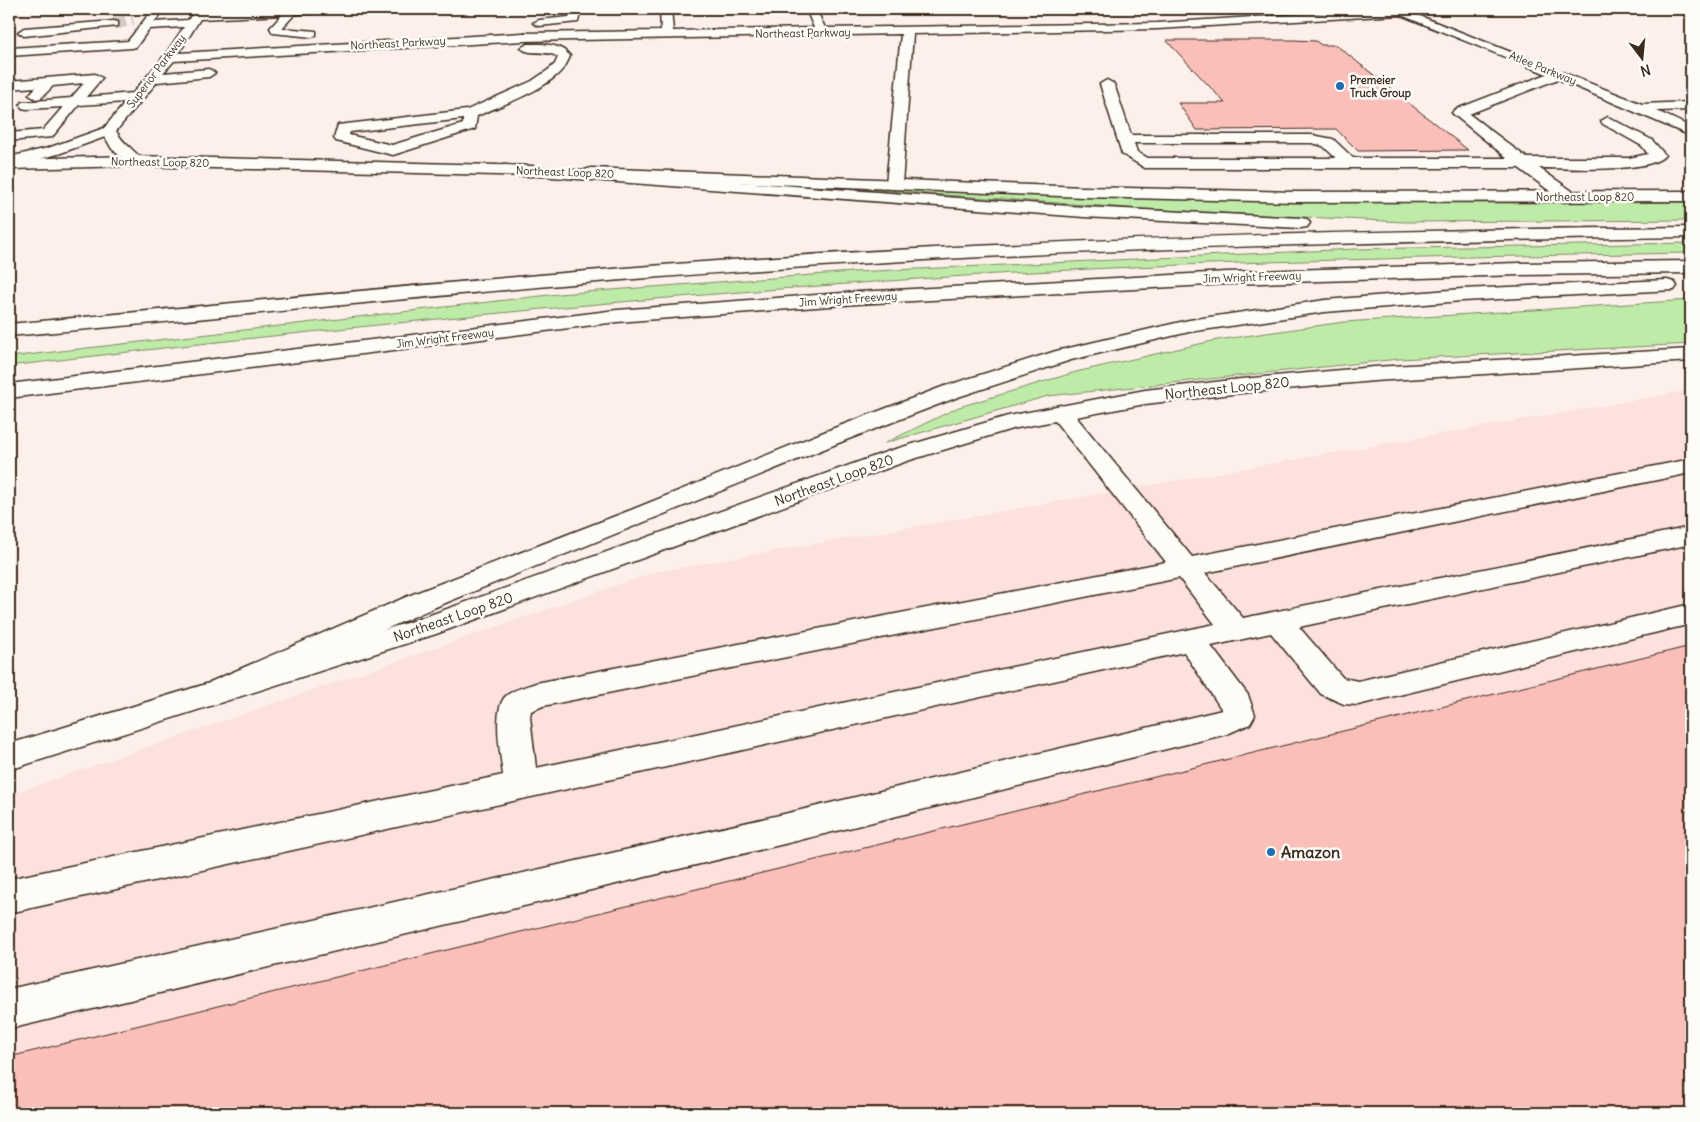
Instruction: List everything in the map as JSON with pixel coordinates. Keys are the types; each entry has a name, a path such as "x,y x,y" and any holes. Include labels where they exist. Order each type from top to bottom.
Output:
{"main road":[{"path":"12,43 196,16 293,9 324,9"},
{"path":"293,9 276,28 277,31 322,33 306,48"},
{"path":"523,24 574,20 576,9"},
{"path":"665,9 667,35"},
{"path":"811,9 821,32"},
{"name":"Northeast Parkway","path":"170,57 306,48 535,37 1182,25 1396,10 1437,9"},
{"name":"Atlee Parkway","path":"1396,10 1560,74 1691,132"},
{"path":"24,32 127,26 157,11"},
{"path":"1214,12 1236,22"},
{"path":"1160,13 1182,25"},
{"name":"Superior Parkway","path":"109,131 170,57 196,16"},
{"path":"12,43 36,20"},
{"path":"535,37 542,23"},
{"path":"9,52 132,44 127,26"},
{"path":"894,184 907,31"},
{"path":"235,66 534,47 550,49 564,56 561,65 537,84 470,114 343,128 341,138 393,150 470,126 470,114"},
{"path":"153,78 214,73 221,70"},
{"path":"1560,74 1459,113 1569,197"},
{"path":"9,85 95,78 47,134 9,137"},
{"path":"15,118 49,82"},
{"path":"1107,84 1130,154 1145,163 1629,163 1645,161 1657,156 1647,143 1608,121"},
{"path":"27,105 138,96"},
{"path":"1638,107 1691,106"},
{"path":"9,163 52,151 109,131 117,146 135,161"},
{"path":"1125,139 1312,139 1328,142 1349,163"},
{"path":"381,167 393,150"},
{"name":"Northeast Loop 820","path":"9,163 135,161 504,170 1084,192 1286,196 1691,196"},
{"path":"504,170 1084,212 1361,226 1462,234"},
{"path":"9,330 757,264 1183,243 1462,234 1691,232"},
{"name":"Jim Wright Freeway","path":"9,391 617,316 857,298 1237,277 1519,269 1691,267"},
{"path":"221,690 424,601 577,542 879,418 968,386 1063,356 1125,340 1188,327 1342,304 1440,296 1691,285"},
{"name":"Northeast Loop 820","path":"9,757 426,628 898,456 1008,423 1145,397 1242,386 1374,374 1691,355"},
{"path":"1060,412 1184,568 1236,630"},
{"path":"521,786 514,717 517,704 536,695 1691,466"},
{"path":"9,896 1277,621 1691,535"},
{"path":"1277,621 1332,686 1344,692 1358,693 1691,614"},
{"path":"9,1009 784,829 1227,722 1239,715 1237,704 1191,640"}],"shaded area":[{"path":"1691,390 1691,1113 9,1113 9,795 655,572"}],"green space":[{"path":"820,186 1256,200 1473,203 1691,202 1691,220 1405,222 1142,209"},
{"path":"1691,243 1691,253 1182,265 1013,273 762,290 385,324 9,366 9,357 558,294 852,272 1355,249"},
{"path":"1691,300 1691,344 1399,359 1048,396 885,443 959,407 1076,372 1217,340 1344,322"}],"building":[{"name":"Premeier Truck Group","path":"1166,40 1293,40 1316,41 1321,45 1336,45 1468,150 1358,151 1336,129 1197,130 1178,103 1225,103"},
{"name":"Amazon","path":"1691,646 1691,1113 9,1113 9,1057"}],"tunnel":[{"path":"114,24 133,19"}],"place":[{"name":"Premeier Truck Group","path":"1340,86"},
{"name":"Amazon","path":"1271,852"}]}
